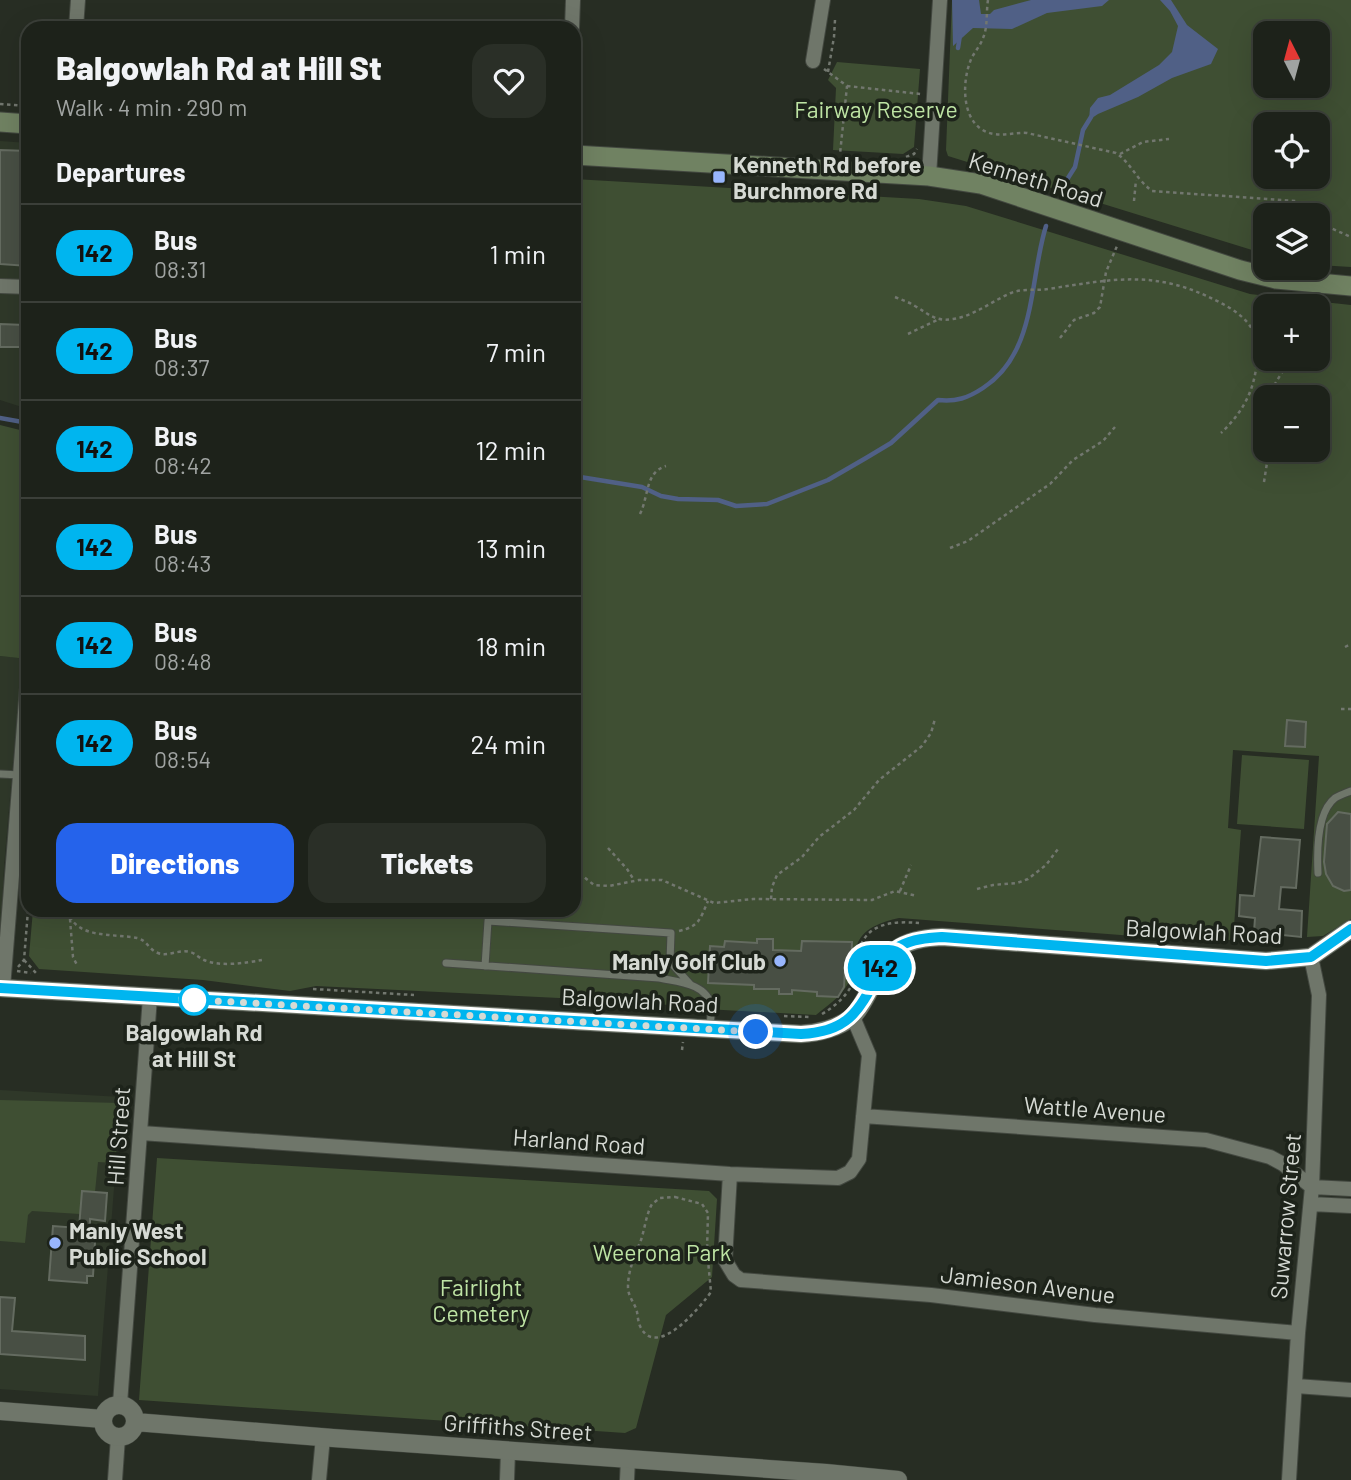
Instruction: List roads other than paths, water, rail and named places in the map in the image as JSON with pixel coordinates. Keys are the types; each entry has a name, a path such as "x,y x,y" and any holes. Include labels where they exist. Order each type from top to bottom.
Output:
{"main road":[{"path":"0,122 21,124"},
{"name":"Kenneth Road","path":"581,155 929,176 981,184 1240,270 1276,279 1351,286"}],"street":[{"path":"76,21 78,0"},
{"path":"572,21 573,0"},
{"path":"813,61 823,0"},
{"path":"929,176 940,0"},
{"path":"0,286 21,288"},
{"path":"2,988 21,775"},
{"name":"Balgowlah Road","path":"2,988 811,1034 853,1017 887,957 899,947 925,939 942,937 1282,961 1311,957 1351,929"},
{"name":"Suwarrow Street","path":"1289,1480 1298,1333 1312,1187 1320,995 1311,957"},
{"name":"Hill Street","path":"120,1404 150,997"},
{"name":"Harland Road","path":"141,1133 730,1174 826,1179 845,1176 856,1167 859,1159 869,1055 853,1017"},
{"name":"Wattle Avenue","path":"863,1116 1206,1140 1270,1157 1312,1187"},
{"name":"Jamieson Avenue","path":"730,1174 725,1260 734,1275 752,1282 932,1295 1095,1315 1298,1333"},
{"path":"1312,1187 1351,1189"},
{"path":"1311,1204 1351,1206"},
{"path":"1296,1386 1351,1390"},
{"path":"120,1404 133,1412 135,1422 128,1434 118,1437 108,1433 103,1419 107,1410 120,1404"},
{"path":"0,1411 103,1419"},
{"name":"Griffiths Street","path":"135,1422 898,1480"},
{"path":"115,1480 118,1437"},
{"path":"319,1480 323,1437"},
{"path":"507,1480 508,1451"},
{"path":"627,1480 628,1458"}],"lane":[{"path":"0,774 21,775"},
{"path":"1318,873 1317,844 1324,817 1337,796 1351,791"},
{"path":"485,966 488,921 671,933 670,962 692,985 704,992 711,1004 710,1029"},
{"path":"446,963 659,978 692,985"}],"water":[{"path":"952,0 979,0 981,14 990,14 994,10 1031,0 1109,0 1102,6 1047,13 1012,29 973,28 953,46"},
{"path":"1160,0 1171,0 1187,25 1218,49 1211,64 1172,78 1089,120 1090,108 1098,98 1110,95 1159,65 1172,52 1178,26"}],"waterway":[{"path":"958,48 960,35"},
{"path":"1061,189 1075,167 1083,130 1091,117"},
{"path":"581,477 642,487 661,496 718,500 736,506 767,504 828,480 891,443 938,400 967,397 1001,373 1022,336 1046,226"},
{"path":"0,418 21,422"}],"place":[{"name":"Kenneth Rd before Burchmore Rd","path":"719,177"},
{"name":"Manly Golf Club","path":"780,961"},
{"name":"Balgowlah Rd at Hill St","path":"194,1000"},
{"name":"Manly West Public School","path":"55,1243"}],"park label":[{"name":"Fairway Reserve","path":"876,109"},
{"name":"Weerona Park","path":"662,1252"},
{"name":"Fairlight Cemetery","path":"481,1300"}]}
